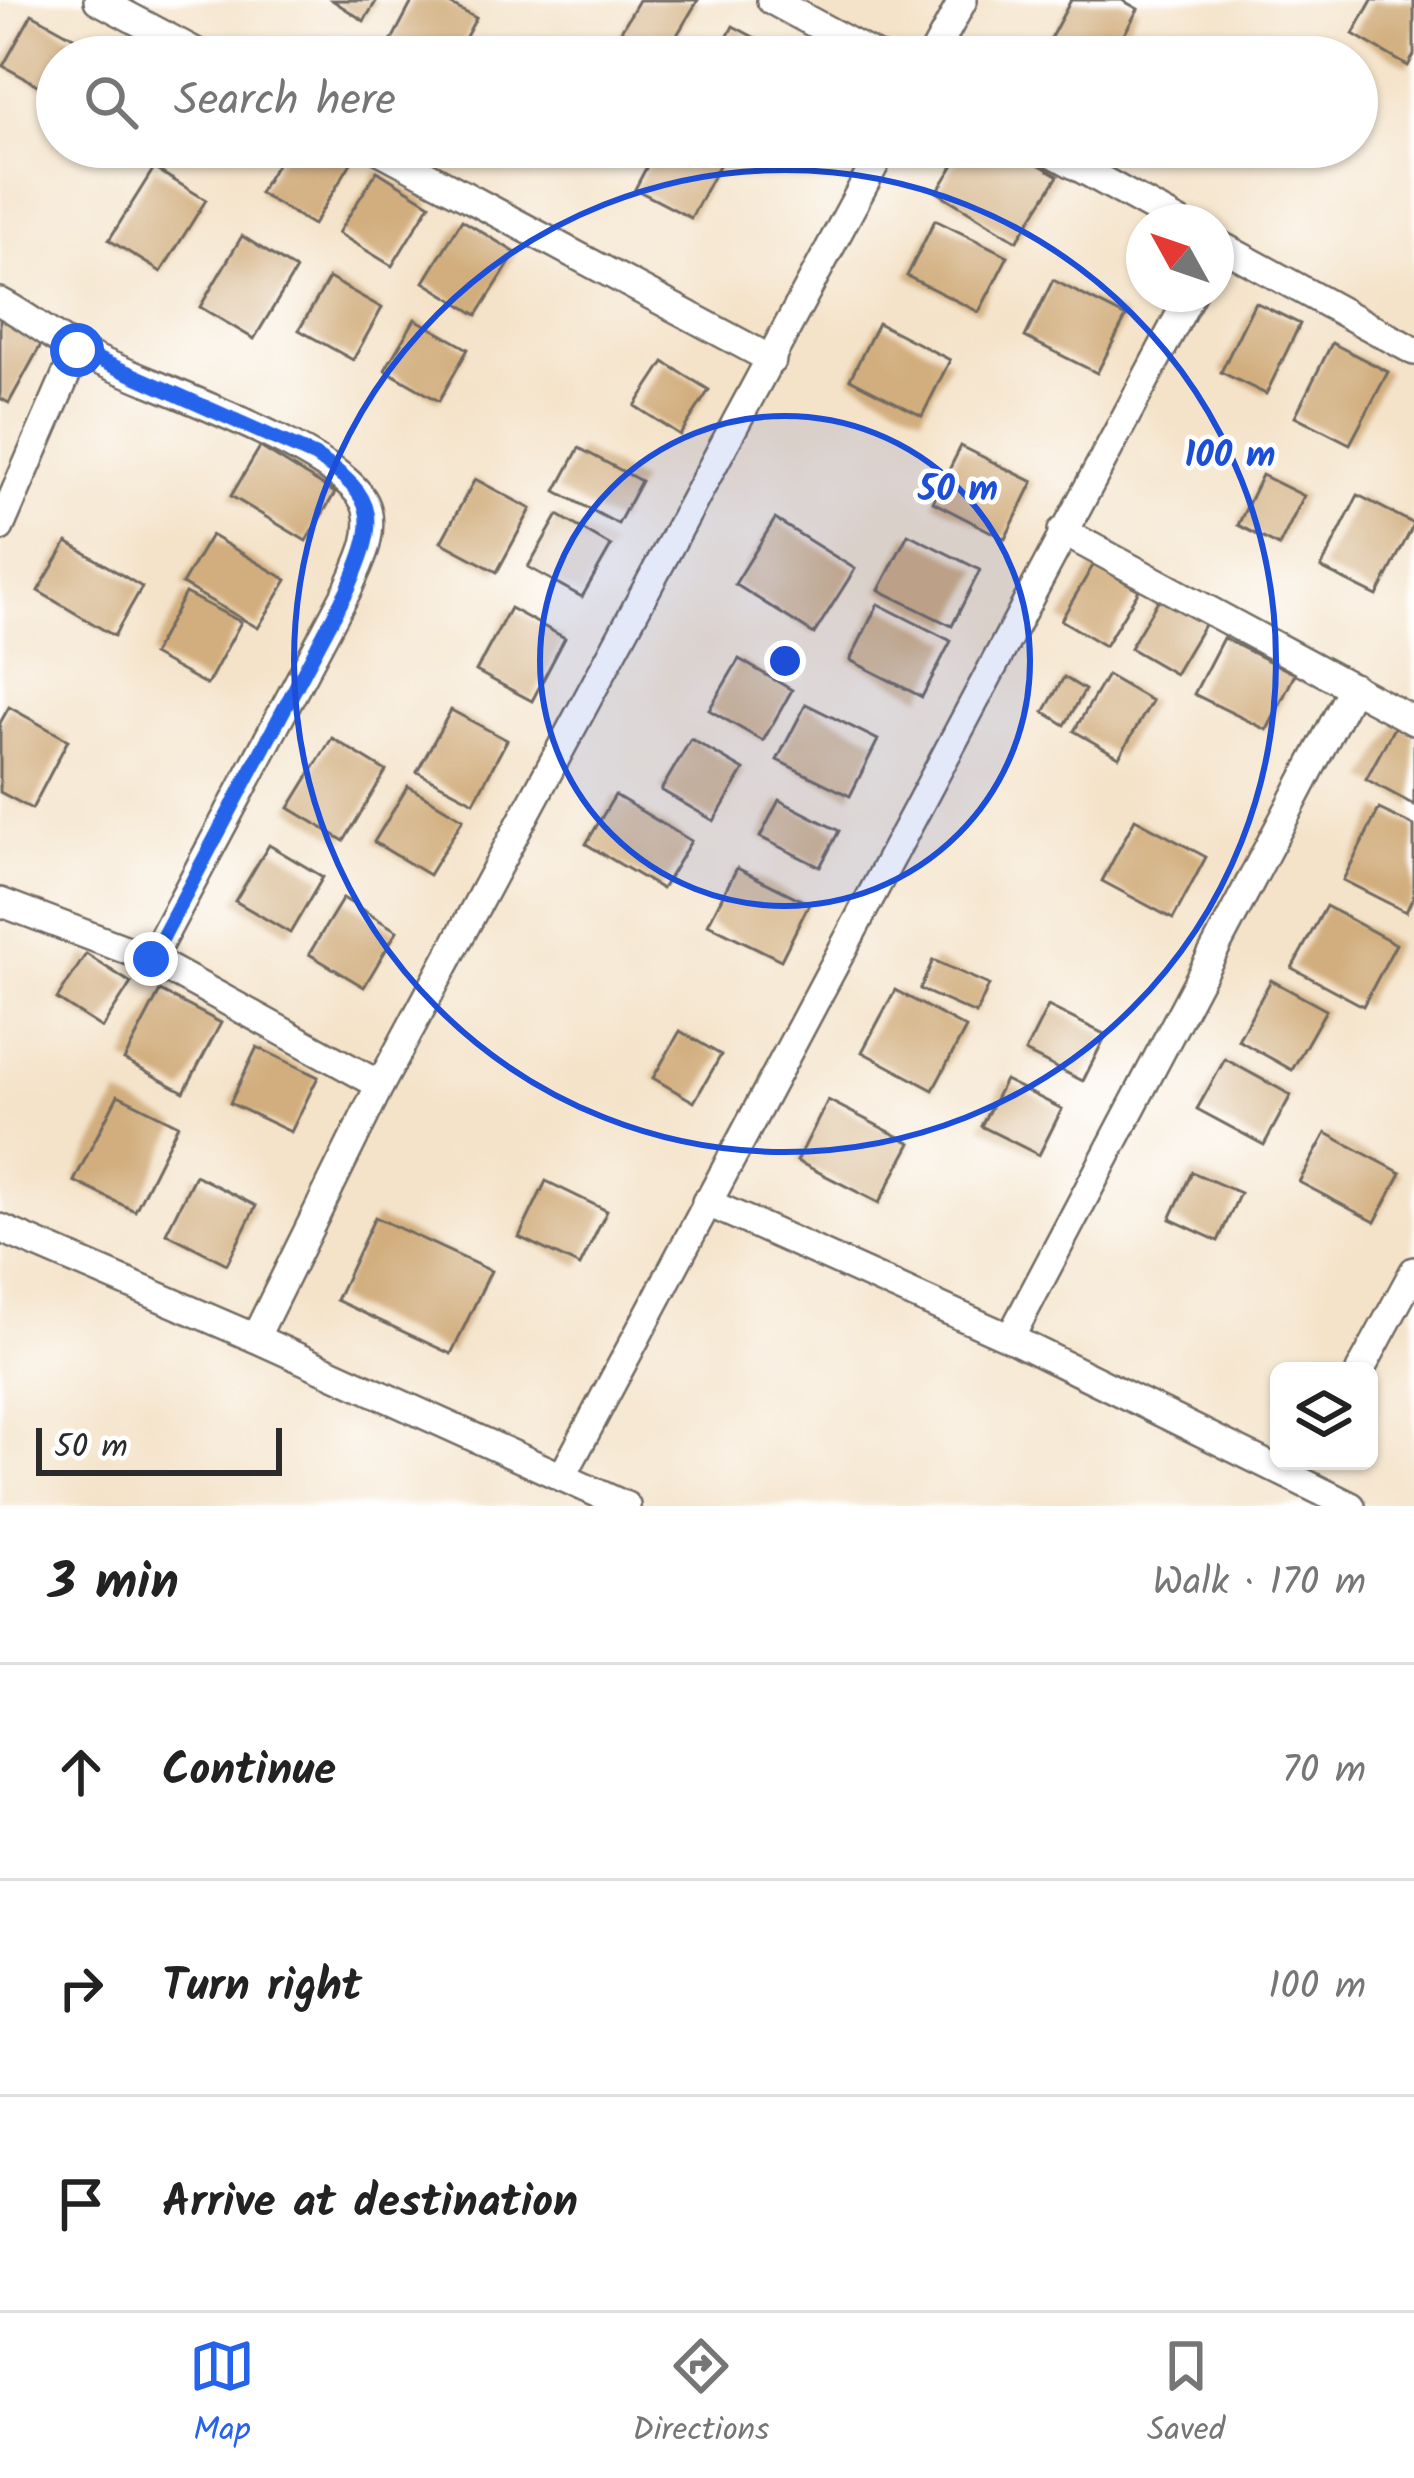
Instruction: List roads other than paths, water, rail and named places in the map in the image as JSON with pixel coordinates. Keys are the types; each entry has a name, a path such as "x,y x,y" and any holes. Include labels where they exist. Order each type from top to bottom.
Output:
{"street":[{"path":"98,0 166,36"},
{"path":"771,0 838,36"},
{"path":"943,36 963,0"},
{"path":"413,168 772,360"},
{"path":"255,1338 380,1085 873,168"},
{"path":"1080,168 1145,204"},
{"path":"1234,254 1414,351"},
{"path":"0,302 77,350 315,456 339,472 367,507 368,543 348,589 151,959"},
{"path":"562,1477 1181,312"},
{"path":"0,527 77,350"},
{"path":"1062,531 1414,722"},
{"path":"1010,1338 1353,687"},
{"path":"0,902 151,959 380,1085"},
{"path":"706,1202 1307,1472 1351,1506"},
{"path":"0,1228 626,1506"},
{"path":"1365,1362 1414,1271"}]}
